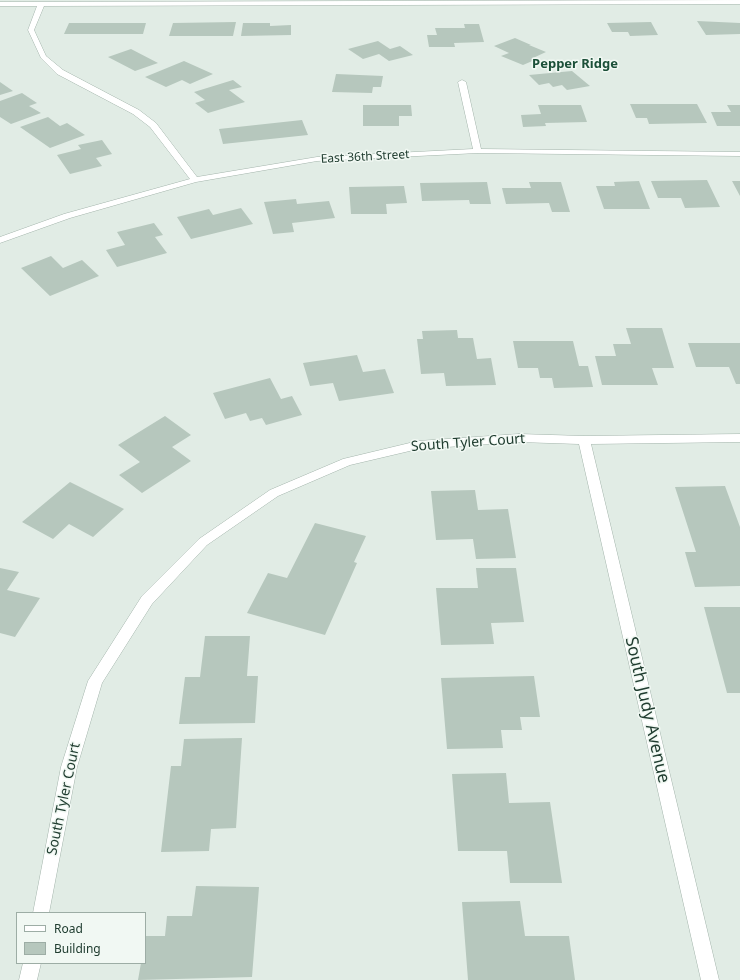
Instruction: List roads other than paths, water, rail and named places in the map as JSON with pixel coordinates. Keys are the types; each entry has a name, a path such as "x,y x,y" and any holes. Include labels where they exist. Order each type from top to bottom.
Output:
{"street":[{"path":"0,4 740,2"},
{"path":"41,4 31,30 43,57 60,72 136,112 153,125 195,180"},
{"path":"462,82 478,151"},
{"name":"East 36th Street","path":"0,240 68,216 195,180 317,159 478,151 740,154"},
{"name":"South Tyler Court","path":"41,912 68,767 95,681 147,600 203,542 274,493 347,462 418,445 519,438 584,440 740,438"},
{"name":"South Judy Avenue","path":"584,440 710,980"},
{"path":"28,980 32,964"}],"district":[{"name":"Pepper Ridge","path":"575,64"}]}
